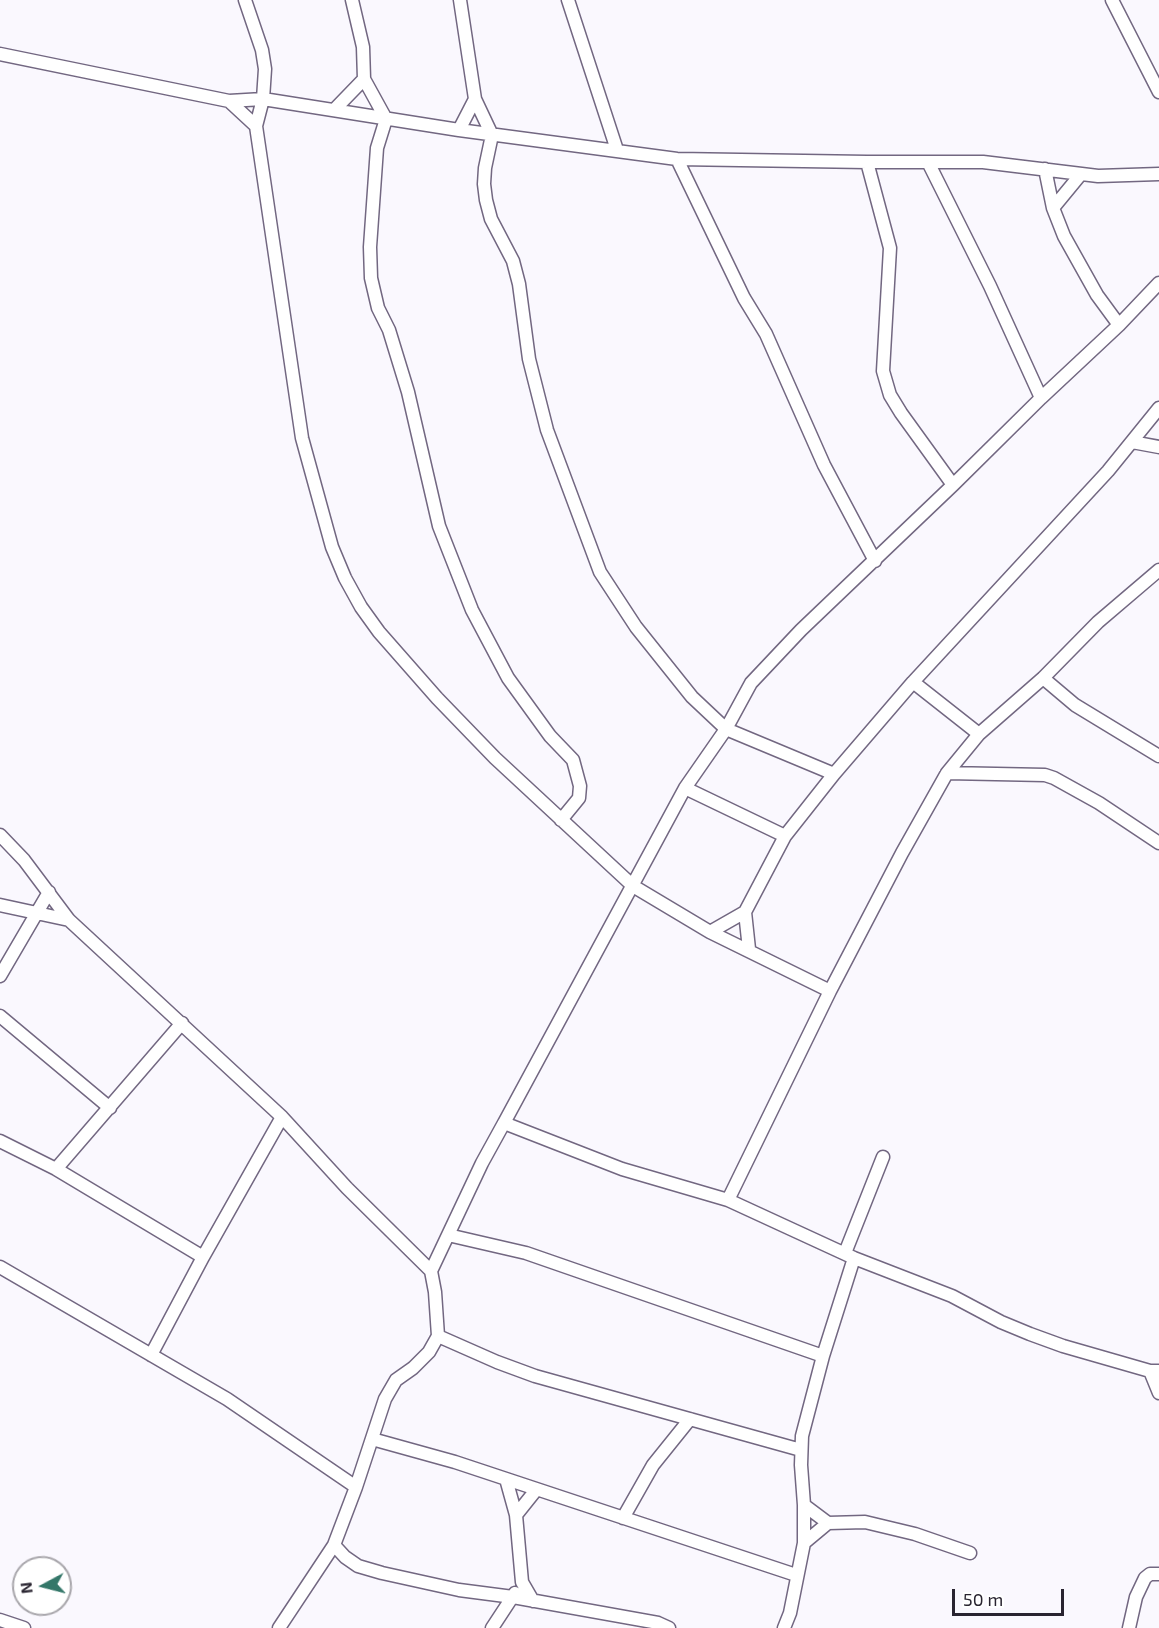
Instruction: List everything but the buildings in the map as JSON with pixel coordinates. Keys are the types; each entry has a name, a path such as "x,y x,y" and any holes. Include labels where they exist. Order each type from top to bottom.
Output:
{"street":[{"path":"245,0 262,50 265,69 263,99 256,126 302,438 332,546 361,608 437,698 495,758 633,886 710,932 830,991"},
{"path":"352,0 363,47 364,80 386,119 377,148 370,247 371,278 378,308 389,330 408,392 439,526 472,610 508,678 550,736 573,760 580,786 579,798 561,820"},
{"path":"460,0 476,99 492,135 485,168 486,200 491,219 513,261 519,284 529,359 547,430 600,572 636,627 685,688 726,729 834,774"},
{"path":"568,0 617,150"},
{"path":"1112,0 1154,70 1159,92"},
{"path":"0,54 229,101 263,99 492,135 677,159 983,162 1098,176 1159,174"},
{"path":"335,109 364,80"},
{"path":"459,130 476,99"},
{"path":"229,101 256,126"},
{"path":"677,159 744,298 766,334 824,465 875,561"},
{"path":"867,162 890,248 883,371 890,395 901,413 953,485"},
{"path":"928,162 990,286 1041,398"},
{"path":"1045,169 1053,208 1064,236 1097,295 1119,325"},
{"path":"1053,208 1081,174"},
{"path":"431,1271 482,1163 685,789 726,729 751,683 801,630 875,561 1159,284"},
{"path":"710,932 745,912 785,836 834,774 913,682 1132,442 1159,408"},
{"path":"1132,442 1159,447"},
{"path":"728,1200 830,991 947,773 979,734 1043,678 1098,622 1159,570"},
{"path":"1043,678 1075,705 1159,756"},
{"path":"913,682 979,734"},
{"path":"947,773 1045,775 1099,803 1159,843"},
{"path":"685,789 785,836"},
{"path":"0,835 24,860 69,920 282,1118 347,1188 431,1271 438,1336 429,1352 413,1368 396,1380 385,1399 334,1545 283,1626"},
{"path":"0,976 49,892"},
{"path":"0,905 69,920"},
{"path":"745,912 749,950"},
{"path":"0,1016 110,1108"},
{"path":"56,1169 182,1023"},
{"path":"151,1355 203,1257 282,1118"},
{"path":"504,1124 622,1168 728,1200 850,1256 952,1296 1001,1322 1030,1334 1155,1371 1159,1393"},
{"path":"0,1141 56,1169 203,1257"},
{"path":"784,1628 790,1612 804,1543 802,1436 863,1211 883,1157"},
{"path":"448,1235 526,1252 823,1356"},
{"path":"0,1267 227,1399 356,1487"},
{"path":"438,1336 535,1376 801,1450"},
{"path":"623,1518 653,1465 690,1419"},
{"path":"372,1439 455,1462 796,1575"},
{"path":"506,1479 516,1515 522,1582 533,1601"},
{"path":"516,1515 536,1490"},
{"path":"804,1505 828,1523"},
{"path":"804,1543 828,1523 865,1522 915,1534 970,1553"},
{"path":"334,1545 358,1566 381,1573 459,1590 513,1597 658,1623 669,1628"},
{"path":"1129,1628 1133,1608 1145,1578 1150,1574 1159,1574"},
{"path":"492,1628 522,1582"},
{"path":"7,1624 24,1628"}]}
